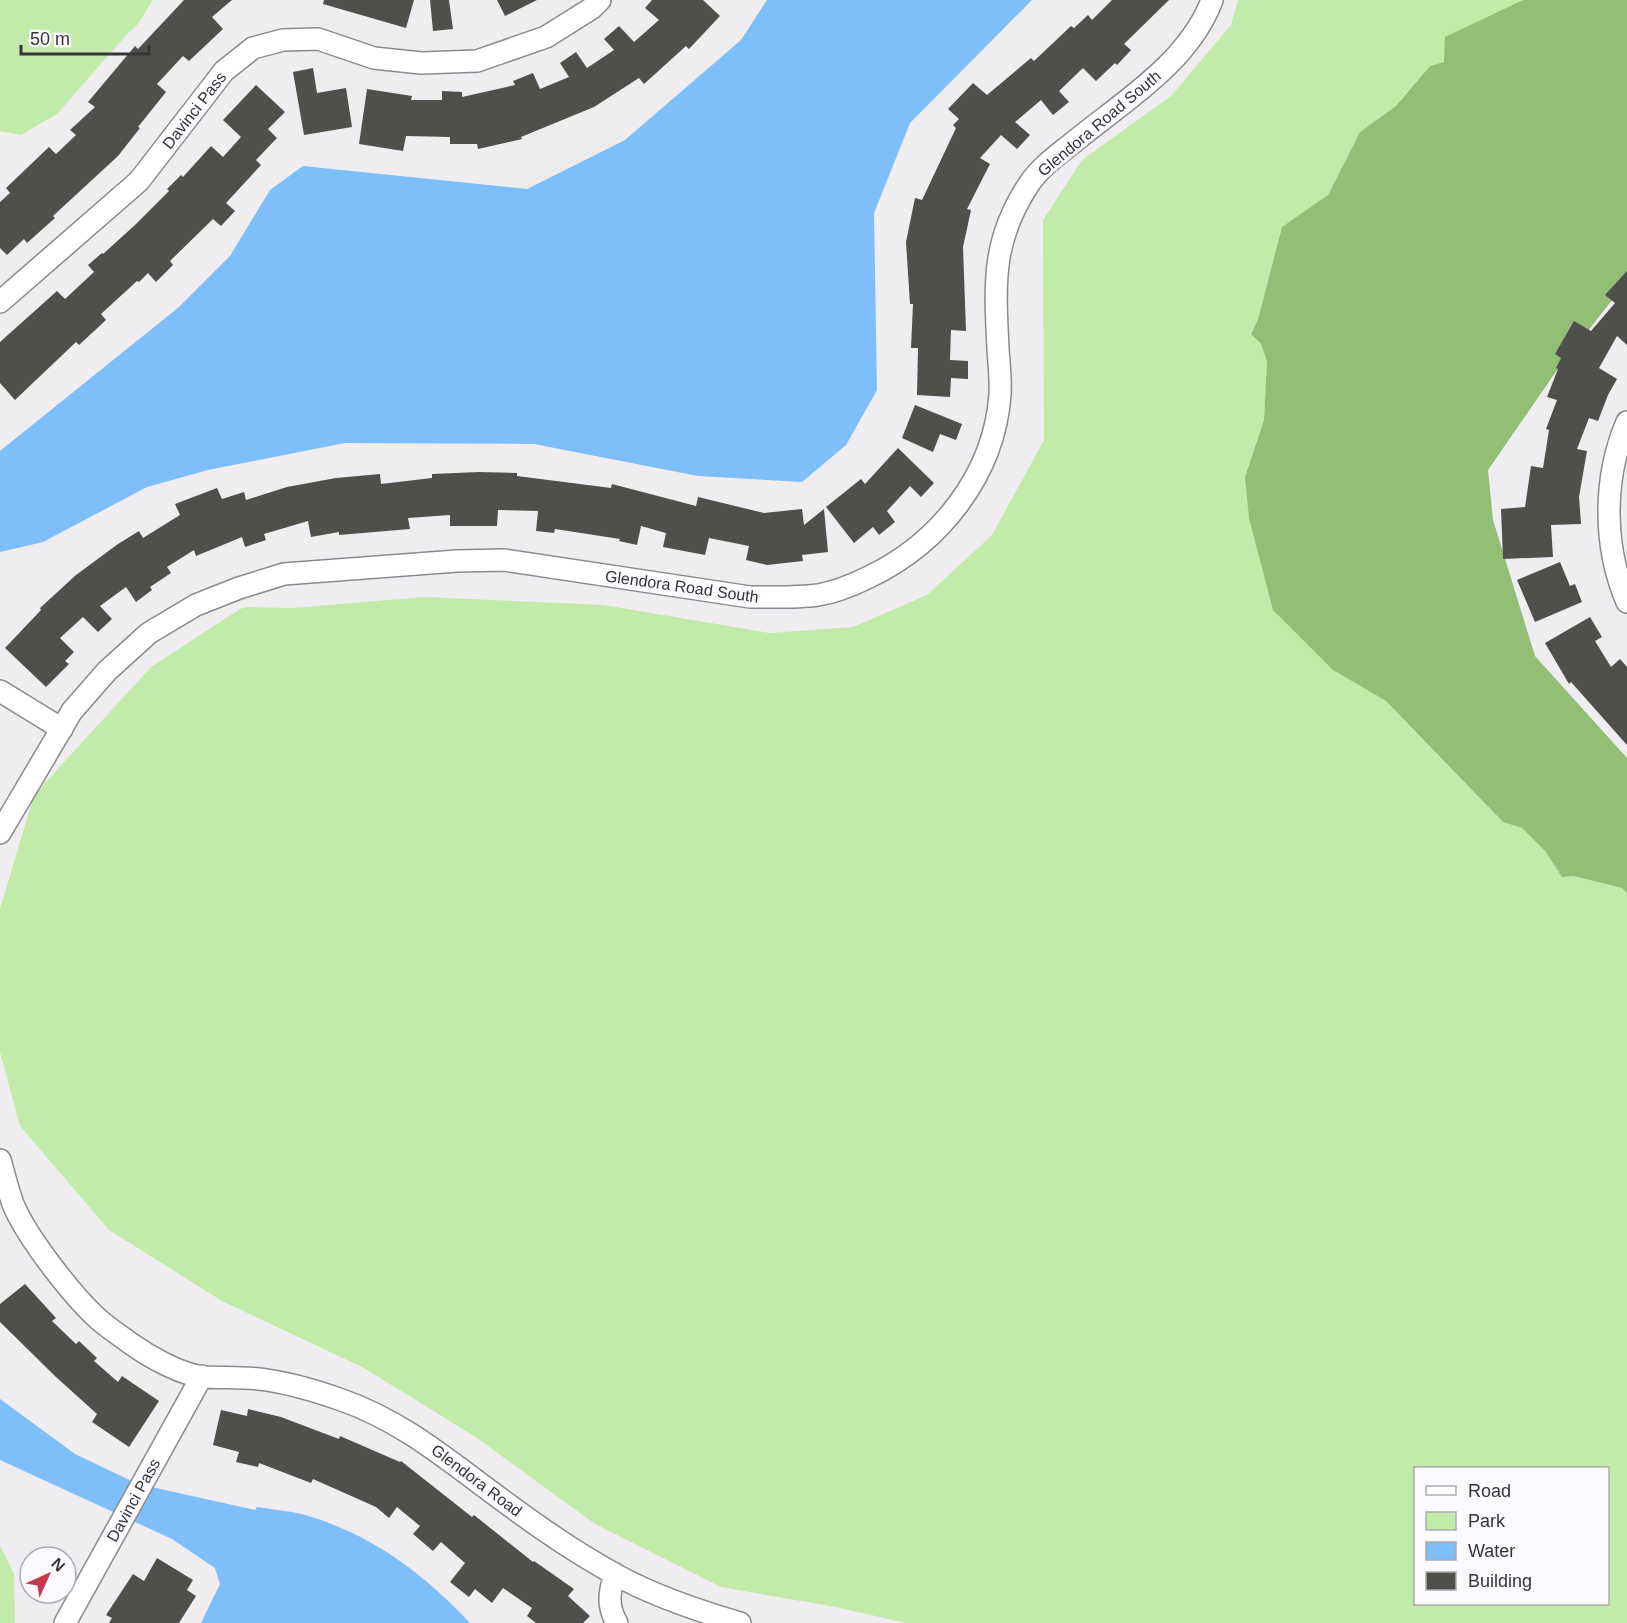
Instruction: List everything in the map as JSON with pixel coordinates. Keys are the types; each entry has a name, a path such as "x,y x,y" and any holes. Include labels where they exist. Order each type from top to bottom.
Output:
{"street":[{"name":"Davinci Pass","path":"0,302 139,181 224,71 253,48 283,40 318,39 374,58 421,63 477,61 546,37 592,8 600,0"},
{"name":"Glendora Road South","path":"0,833 72,711 107,671 149,633 196,605 284,574 457,561 504,560 750,597 782,598 819,595 848,587 915,550 965,496 983,466 993,436 1000,394 995,284 1001,241 1014,208 1030,182 1052,159 1175,57 1197,30 1212,0"},
{"path":"1627,422 1615,462 1609,497 1609,533 1617,573 1627,602"},
{"path":"0,691 62,729"},
{"path":"0,1160 14,1205 35,1242 71,1289 97,1317 141,1349 177,1369 202,1377"},
{"name":"Davinci Pass","path":"65,1623 202,1377"},
{"name":"Glendora Road","path":"202,1377 261,1379 340,1399 377,1415 413,1434 555,1538 615,1574 712,1619 740,1623"},
{"path":"615,1574 610,1587 609,1601 612,1615 617,1623"}],"green space":[{"path":"0,0 153,0 135,27 57,114 21,135 0,131"},
{"path":"1238,0 1523,0 1485,19 1444,62 1430,66 1396,106 1360,132 1328,195 1282,227 1258,319 1251,334 1261,344 1267,361 1264,420 1245,478 1333,670 1386,701 1503,822 1522,828 1545,851 1562,877 1572,876 1622,888 1627,893 1627,1623 906,1623 836,1607 721,1587 595,1524 477,1438 364,1368 222,1301 109,1230 20,1126 0,1052 0,909 34,795 151,667 246,607 293,608 424,597 604,605 770,633 853,627 927,595 992,535 1044,440 1043,220 1082,160 1171,96 1231,25"},
{"path":"1523,0 1627,0 1627,281 1555,373 1488,470 1493,520 1535,656 1627,758 1627,893 1622,888 1573,876 1562,877 1545,851 1522,828 1503,822 1386,701 1333,670 1273,610 1249,518 1245,477 1264,420 1267,361 1261,344 1251,334 1258,319 1282,227 1328,195 1360,132 1396,106 1430,66 1444,62 1445,37"},
{"path":"0,1546 14,1574 15,1623 0,1623"}],"water":[{"path":"767,0 1032,0 910,123 874,213 877,390 846,445 802,482 698,476 534,444 345,443 208,470 147,487 43,542 0,552 0,451 179,307 230,256 270,190 303,166 527,189 625,140 741,40"},
{"path":"0,1399 75,1454 138,1484 255,1510 257,1507 298,1513 357,1535 417,1574 470,1623 201,1623 220,1584 215,1568 172,1539 0,1460"}],"building":[{"path":"184,0 232,0 212,17 223,29 189,61 183,56 157,84 166,92 118,156 27,243 24,239 7,255 0,248 0,202 10,193 6,188 49,147 56,154 76,135 70,130 95,107 88,102 135,46 138,49"},
{"path":"324,0 414,0 406,28 323,4"},
{"path":"430,0 449,0 453,29 433,31"},
{"path":"497,0 537,0 505,16"},
{"path":"652,0 703,0 720,16 689,49 686,46 644,84 639,78 594,107 521,137 522,139 478,149 477,144 450,144 450,137 406,136 403,151 359,144 367,89 412,96 411,100 442,100 442,91 462,92 462,97 515,85 513,81 533,73 540,89 569,77 560,63 576,52 587,68 614,50 604,39 619,26 634,42 659,20 645,8"},
{"path":"1112,0 1169,0 1124,44 1131,50 1117,65 1115,63 1096,81 1083,68 1059,91 1069,102 1053,115 1041,100 1015,122 1030,135 1017,149 1001,135 980,158 990,164 967,209 971,210 963,247 966,331 951,330 950,360 968,361 968,379 951,378 950,397 917,395 918,348 911,348 913,304 910,304 906,242 915,198 922,200 956,128 953,125 959,119 948,109 973,83 987,95 1031,58 1034,61 1071,26 1074,28 1088,15 1092,20"},
{"path":"313,68 317,93 346,88 352,127 304,135 293,72"},
{"path":"256,85 285,112 268,129 277,138 256,160 261,165 226,203 235,211 221,226 213,219 170,261 173,265 156,282 148,273 139,282 137,281 101,314 106,320 79,345 76,342 15,400 0,383 0,342 57,291 65,299 94,272 88,265 135,225 169,191 167,189 181,175 183,177 211,146 223,157 241,137 223,120"},
{"path":"1627,271 1627,345 1617,336 1599,368 1617,379 1598,421 1589,418 1577,449 1587,451 1579,497 1581,524 1551,525 1553,557 1503,559 1501,509 1525,507 1531,466 1543,468 1549,430 1546,429 1557,400 1547,397 1561,358 1555,354 1574,321 1591,331 1615,303 1605,295"},
{"path":"915,405 962,424 956,440 940,434 933,452 902,438"},
{"path":"898,448 934,483 921,497 910,486 887,511 895,522 879,535 873,527 854,543 826,507 861,479 865,484"},
{"path":"517,473 517,476 611,488 612,484 696,506 698,497 764,513 802,509 804,525 824,509 828,552 802,555 803,561 767,565 746,560 749,546 709,538 705,555 663,547 666,533 641,526 637,545 619,541 620,539 555,529 554,533 536,531 538,511 498,510 497,526 450,526 450,515 408,518 410,529 339,535 339,532 311,537 308,521 264,534 266,540 245,547 242,537 196,556 194,550 167,567 171,573 150,587 152,590 136,602 126,587 100,606 112,619 98,632 83,617 60,638 74,652 65,661 69,664 46,687 5,648 41,610 40,608 76,575 139,531 143,538 180,515 175,504 217,488 222,499 244,492 246,500 287,487 336,478 380,474 381,484 432,478 432,474"},
{"path":"1560,562 1570,586 1575,584 1582,602 1535,622 1517,580"},
{"path":"1590,617 1602,637 1595,641 1611,667 1620,659 1627,667 1627,745 1571,682 1569,684 1545,643"},
{"path":"25,1284 56,1318 52,1321 76,1344 79,1341 97,1358 94,1361 118,1382 122,1376 159,1401 129,1447 92,1422 97,1414 0,1322 0,1304"},
{"path":"248,1409 281,1417 339,1439 340,1436 401,1461 472,1517 474,1515 533,1562 574,1589 568,1596 590,1616 583,1623 536,1623 527,1616 532,1608 503,1588 492,1603 475,1589 469,1597 450,1582 465,1563 441,1542 433,1551 413,1534 420,1526 397,1507 389,1518 376,1507 313,1479 311,1483 259,1463 258,1467 236,1462 239,1452 213,1445 221,1410 247,1416"},
{"path":"157,1558 193,1580 187,1590 196,1596 179,1623 109,1623 112,1618 106,1615 133,1574 144,1581"}]}
